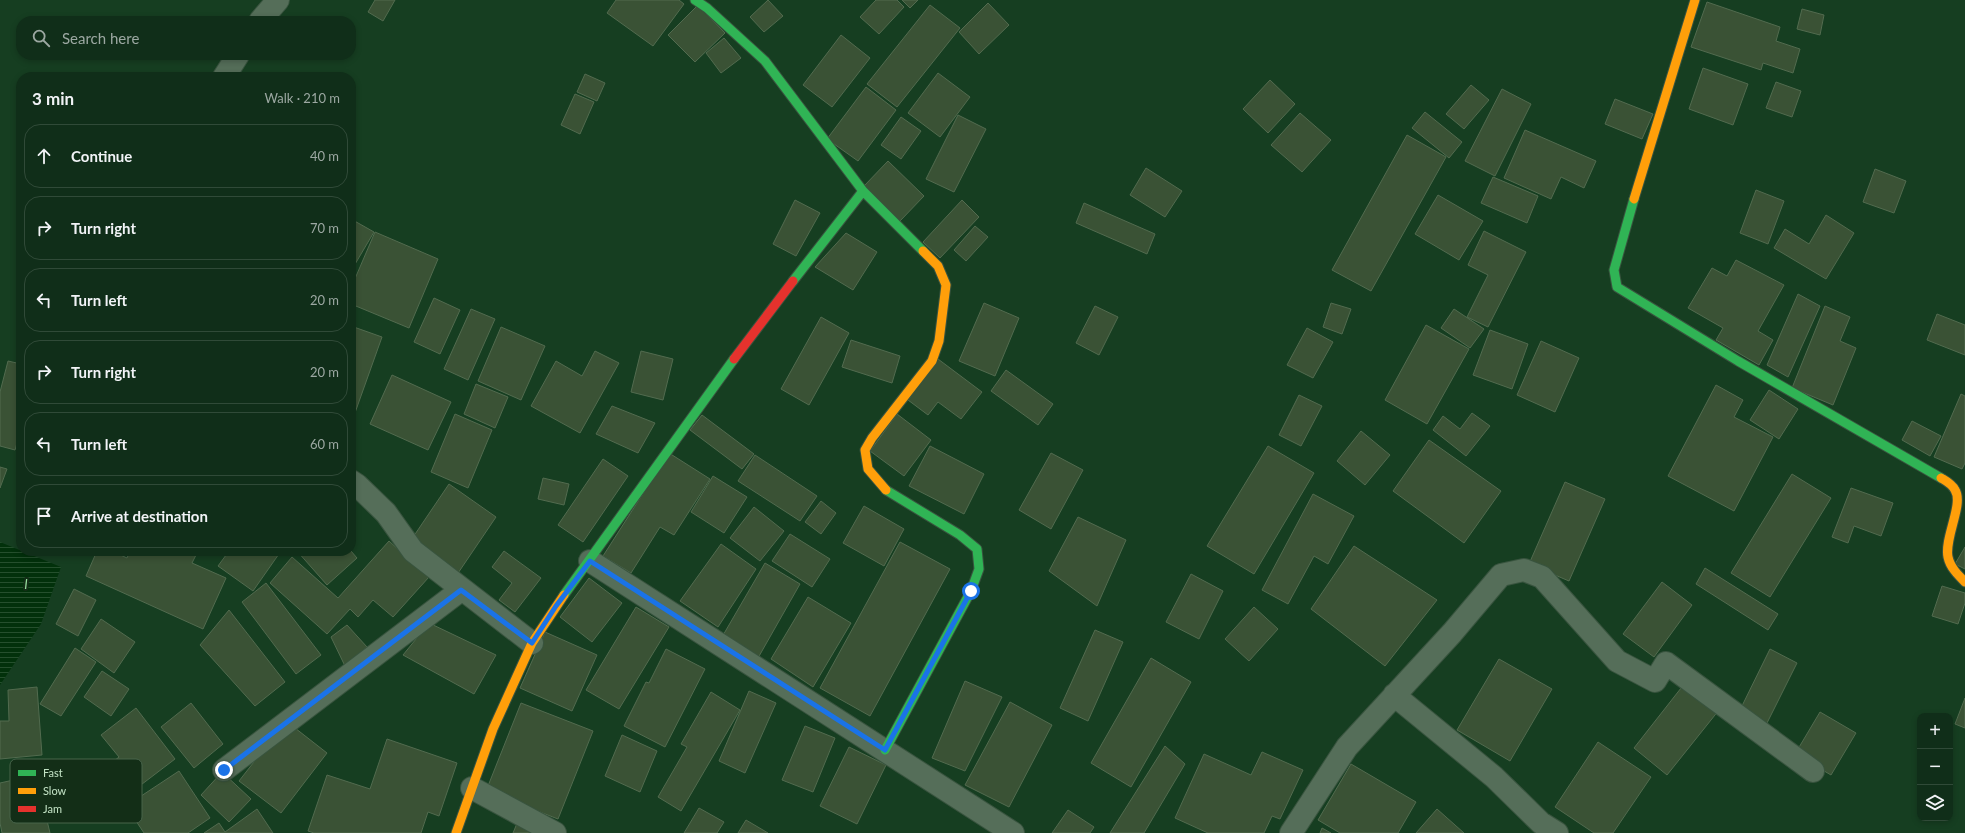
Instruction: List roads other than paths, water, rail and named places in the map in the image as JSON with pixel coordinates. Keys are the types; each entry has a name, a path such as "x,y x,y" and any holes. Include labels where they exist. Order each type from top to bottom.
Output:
{"street":[{"path":"264,16 278,0"},
{"path":"695,0 707,8 765,61 863,192 938,266 946,285 939,342 932,361 872,438 865,450 868,469 885,489 960,535 976,549 979,569 971,591 885,750"},
{"path":"1695,0 1619,247 1614,270 1617,287 1738,361 1947,482 1956,491 1956,506 1948,538 1947,559 1956,574 1965,582"},
{"path":"227,72 235,60"},
{"path":"456,833 493,729 532,643 556,606 590,561 760,323 863,192"},
{"path":"356,484 386,513 414,551 461,590 532,643"},
{"path":"590,561 1013,833"},
{"path":"1291,833 1347,747 1394,694 1452,633 1501,575 1524,570 1542,577 1617,661 1655,681 1666,663 1813,772"},
{"path":"224,770 461,590"},
{"path":"1394,694 1494,777 1541,823 1557,833"},
{"path":"472,788 555,833"}],"water":[{"name":"I","path":"0,542 16,549 16,556 34,556 61,567 41,624 0,685"}]}
